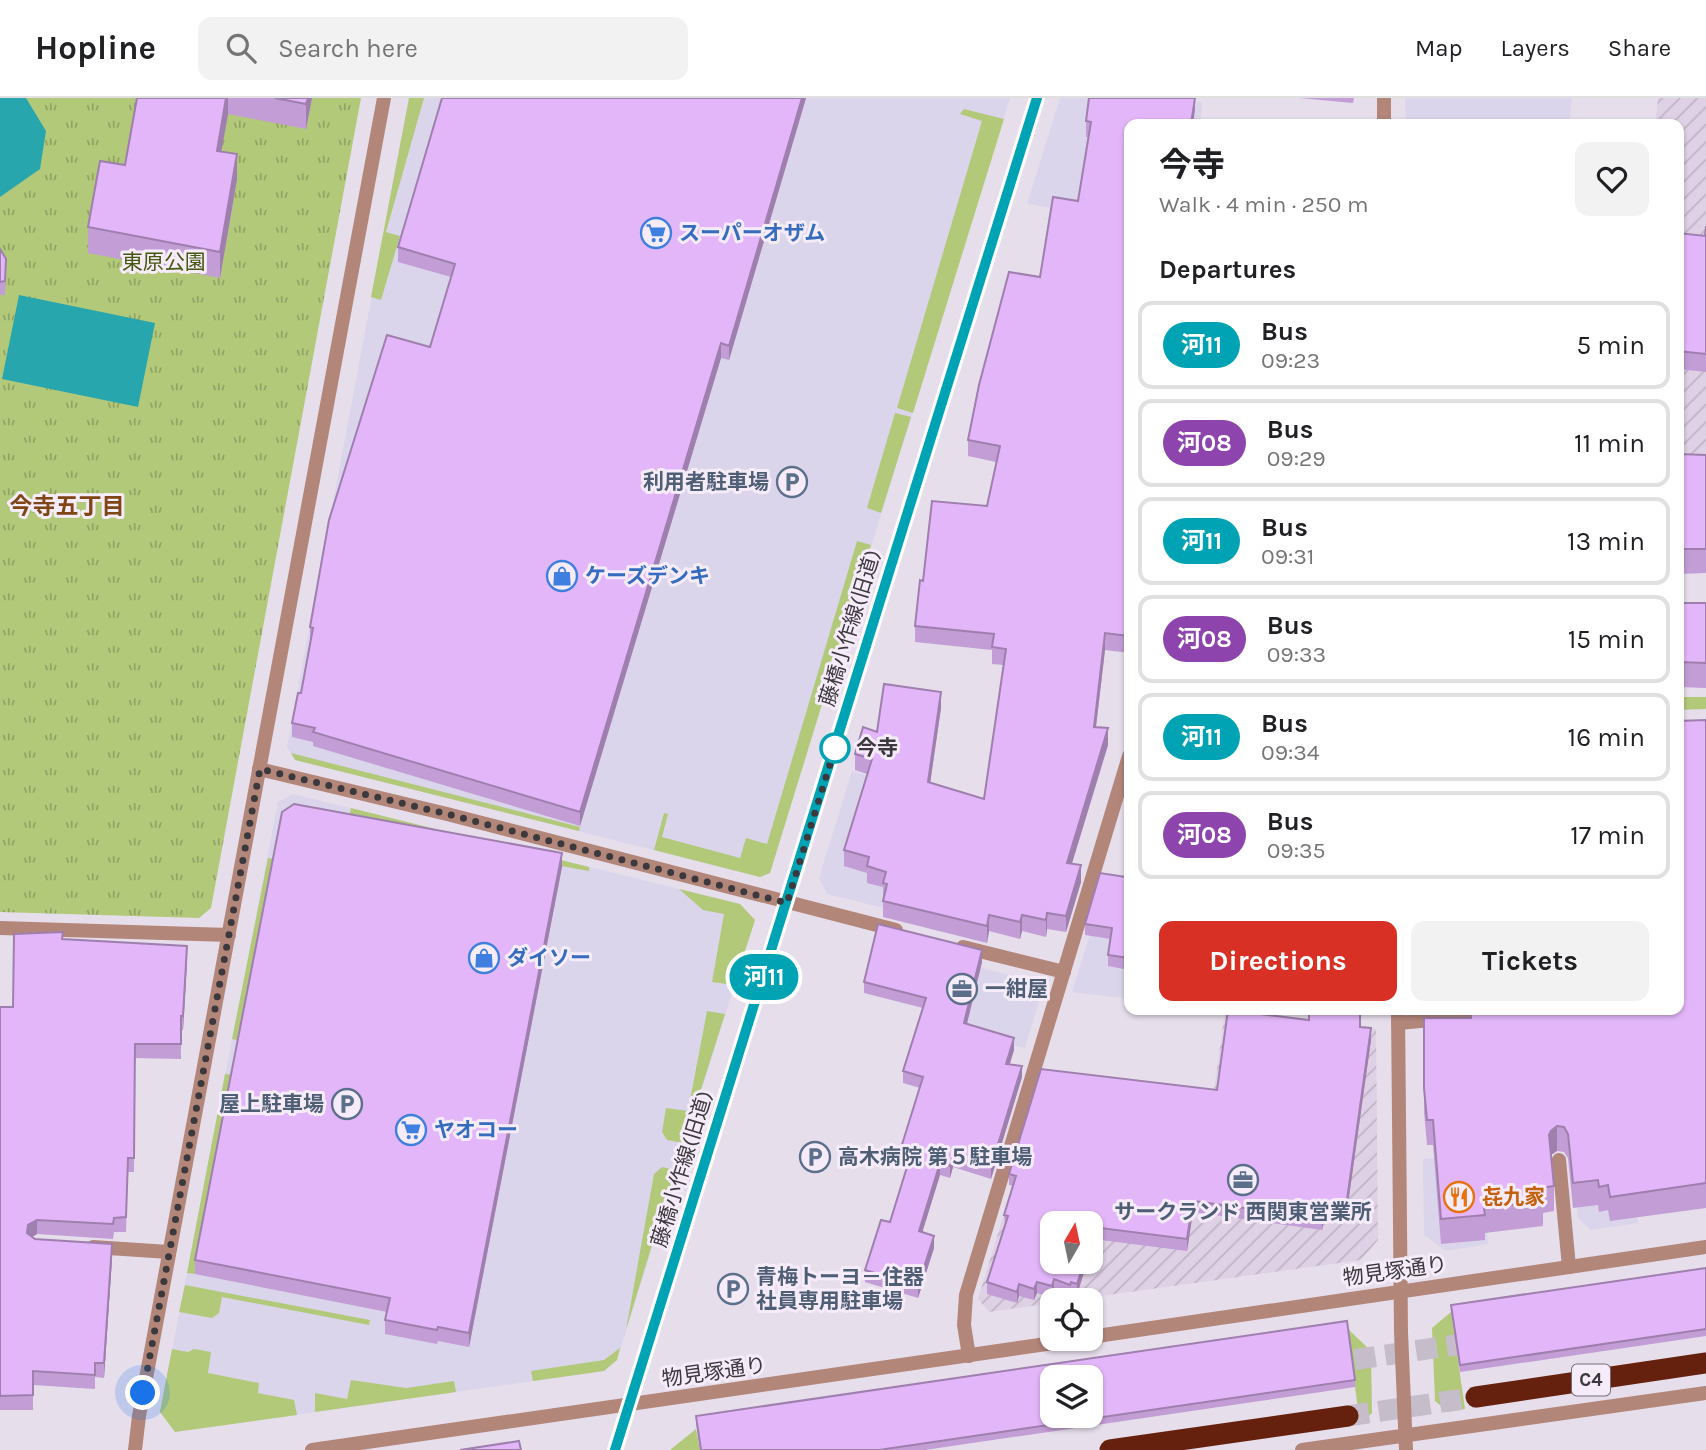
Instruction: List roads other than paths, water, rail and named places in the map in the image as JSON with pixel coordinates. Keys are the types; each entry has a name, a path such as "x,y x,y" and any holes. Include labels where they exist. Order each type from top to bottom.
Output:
{"highway":[{"name":"C4","path":"1476,1397 1706,1363"},
{"path":"1110,1450 1348,1416"}],"street":[{"path":"135,1450 169,1252 384,98"},
{"name":"藤橋小作線(旧道)","path":"615,1450 1037,98"},
{"path":"1384,98 1384,119"},
{"path":"260,769 447,814 910,933"},
{"path":"969,1356 964,1325 966,1295 1124,773"},
{"path":"0,928 229,934"},
{"path":"950,943 1064,972"},
{"path":"1406,1443 1401,1291 1398,1016 1446,1015"},
{"path":"1559,1160 1569,1267"},
{"path":"76,1247 169,1252"},
{"name":"物見塚通り","path":"1103,1335 1706,1247"},
{"name":"物見塚通り","path":"312,1450 1040,1345"},
{"path":"1302,1450 1406,1443 1706,1393"}],"water":[{"path":"0,98 26,98 46,131 40,169 0,197"},
{"path":"19,295 155,323 138,407 2,379"}],"tunnel":[{"path":"1324,1364 1483,1341"},
{"path":"1348,1416 1476,1397"}],"place":[{"name":"スーパーオザム","path":"656,233"},
{"name":"利用者駐車場","path":"792,482"},
{"name":"ケーズデンキ","path":"562,576"},
{"name":"今寺","path":"835,748"},
{"name":"ダイソー","path":"484,958"},
{"name":"一紺屋","path":"962,989"},
{"name":"屋上駐車場","path":"347,1104"},
{"name":"ヤオコー","path":"411,1130"},
{"name":"高木病院 第５駐車場","path":"815,1157"},
{"name":"サークランド 西関東営業所","path":"1243,1180"},
{"name":"㐂九家","path":"1459,1197"},
{"name":"青梅トーヨ－住器 社員専用駐車場","path":"733,1289"}],"district":[{"name":"今寺五丁目","path":"67,506"}],"park label":[{"name":"東原公園","path":"164,262"}]}
